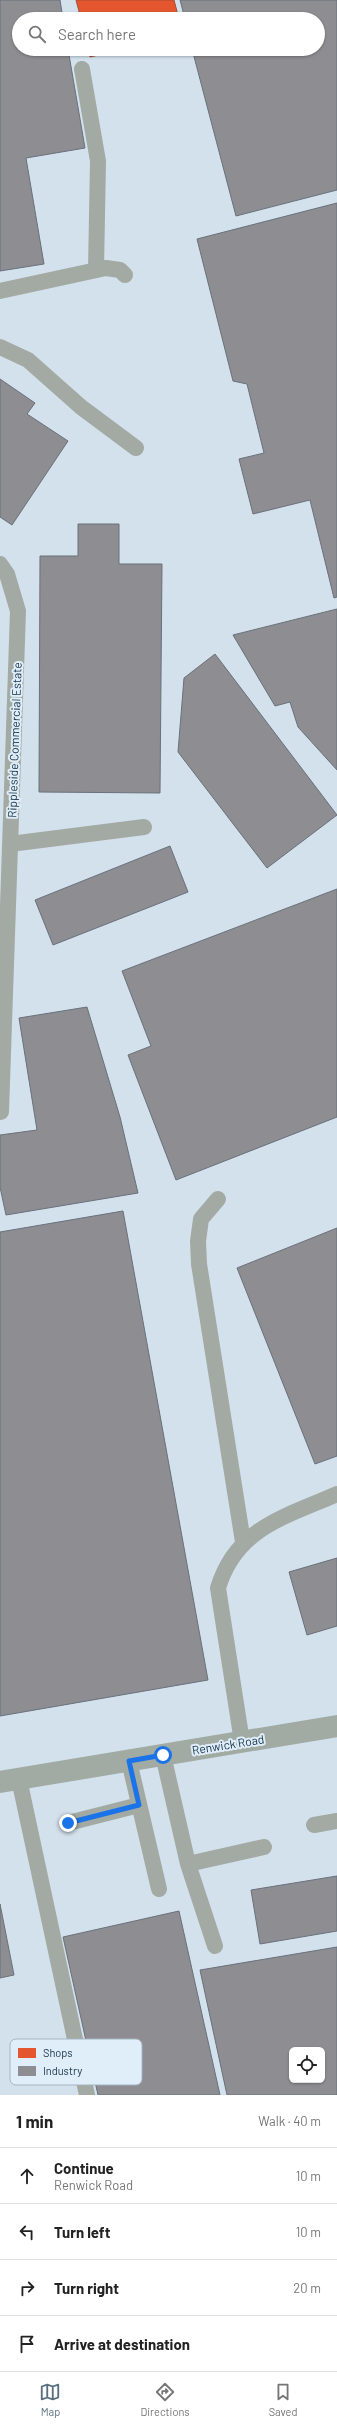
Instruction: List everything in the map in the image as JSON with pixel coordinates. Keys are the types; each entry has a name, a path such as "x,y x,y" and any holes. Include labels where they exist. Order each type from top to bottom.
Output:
{"street":[{"name":"Renwick Road","path":"10,1781 337,1726"}],"lane":[{"path":"82,69 98,160 96,270"},
{"path":"0,291 96,270 114,268 124,275"},
{"path":"0,347 28,360 80,408 136,448"},
{"name":"Rippleside Commercial Estate","path":"0,564 7,574 18,611 1,1112"},
{"path":"10,844 144,827"},
{"path":"218,1199 201,1219 198,1241 199,1264 243,1542"},
{"path":"242,1742 218,1588 229,1560 243,1542 271,1524 337,1494"},
{"path":"163,1755 188,1864 215,1946"},
{"path":"129,1761 159,1889"},
{"path":"10,1781 73,2039"},
{"path":"68,1823 139,1805"},
{"path":"314,1825 337,1822"},
{"path":"188,1864 264,1847"},
{"path":"85,2085 87,2095"}],"building: Shops":[{"path":"76,0 174,0 177,12 79,12"}],"building: Industry":[{"path":"0,0 60,0 62,12 12,12 12,56 69,56 85,148 26,158 44,264 0,271"},
{"path":"180,0 337,0 337,190 236,216 194,56 325,56 325,12 183,12"},
{"path":"337,203 337,597 334,598 310,500 253,514 239,459 264,453 247,384 233,381 197,239"},
{"path":"0,379 35,403 27,414 68,441 12,525 0,517"},
{"path":"78,524 119,524 119,564 162,564 160,793 39,792 40,556 78,556"},
{"path":"337,609 337,770 298,727 290,702 275,706 233,635"},
{"path":"215,654 337,815 267,868 178,752 184,678"},
{"path":"170,846 188,892 53,945 35,900"},
{"path":"337,889 337,1117 176,1180 128,1055 151,1046 122,971"},
{"path":"87,1007 120,1117 138,1193 6,1215 0,1187 0,1135 37,1130 19,1018"},
{"path":"123,1211 208,1680 0,1716 0,1232"},
{"path":"337,1228 337,1456 315,1464 237,1268"},
{"path":"337,1558 337,1626 307,1635 289,1572"},
{"path":"337,1876 337,1931 260,1944 251,1890"},
{"path":"0,1904 14,1975 0,1978"},
{"path":"179,1911 220,2095 98,2095 96,2085 142,2085 142,2039 86,2039 63,1937"},
{"path":"337,1947 337,2095 227,2095 200,1970"}],"route":[{"path":"68,1823 139,1805 129,1761 163,1755"}]}
